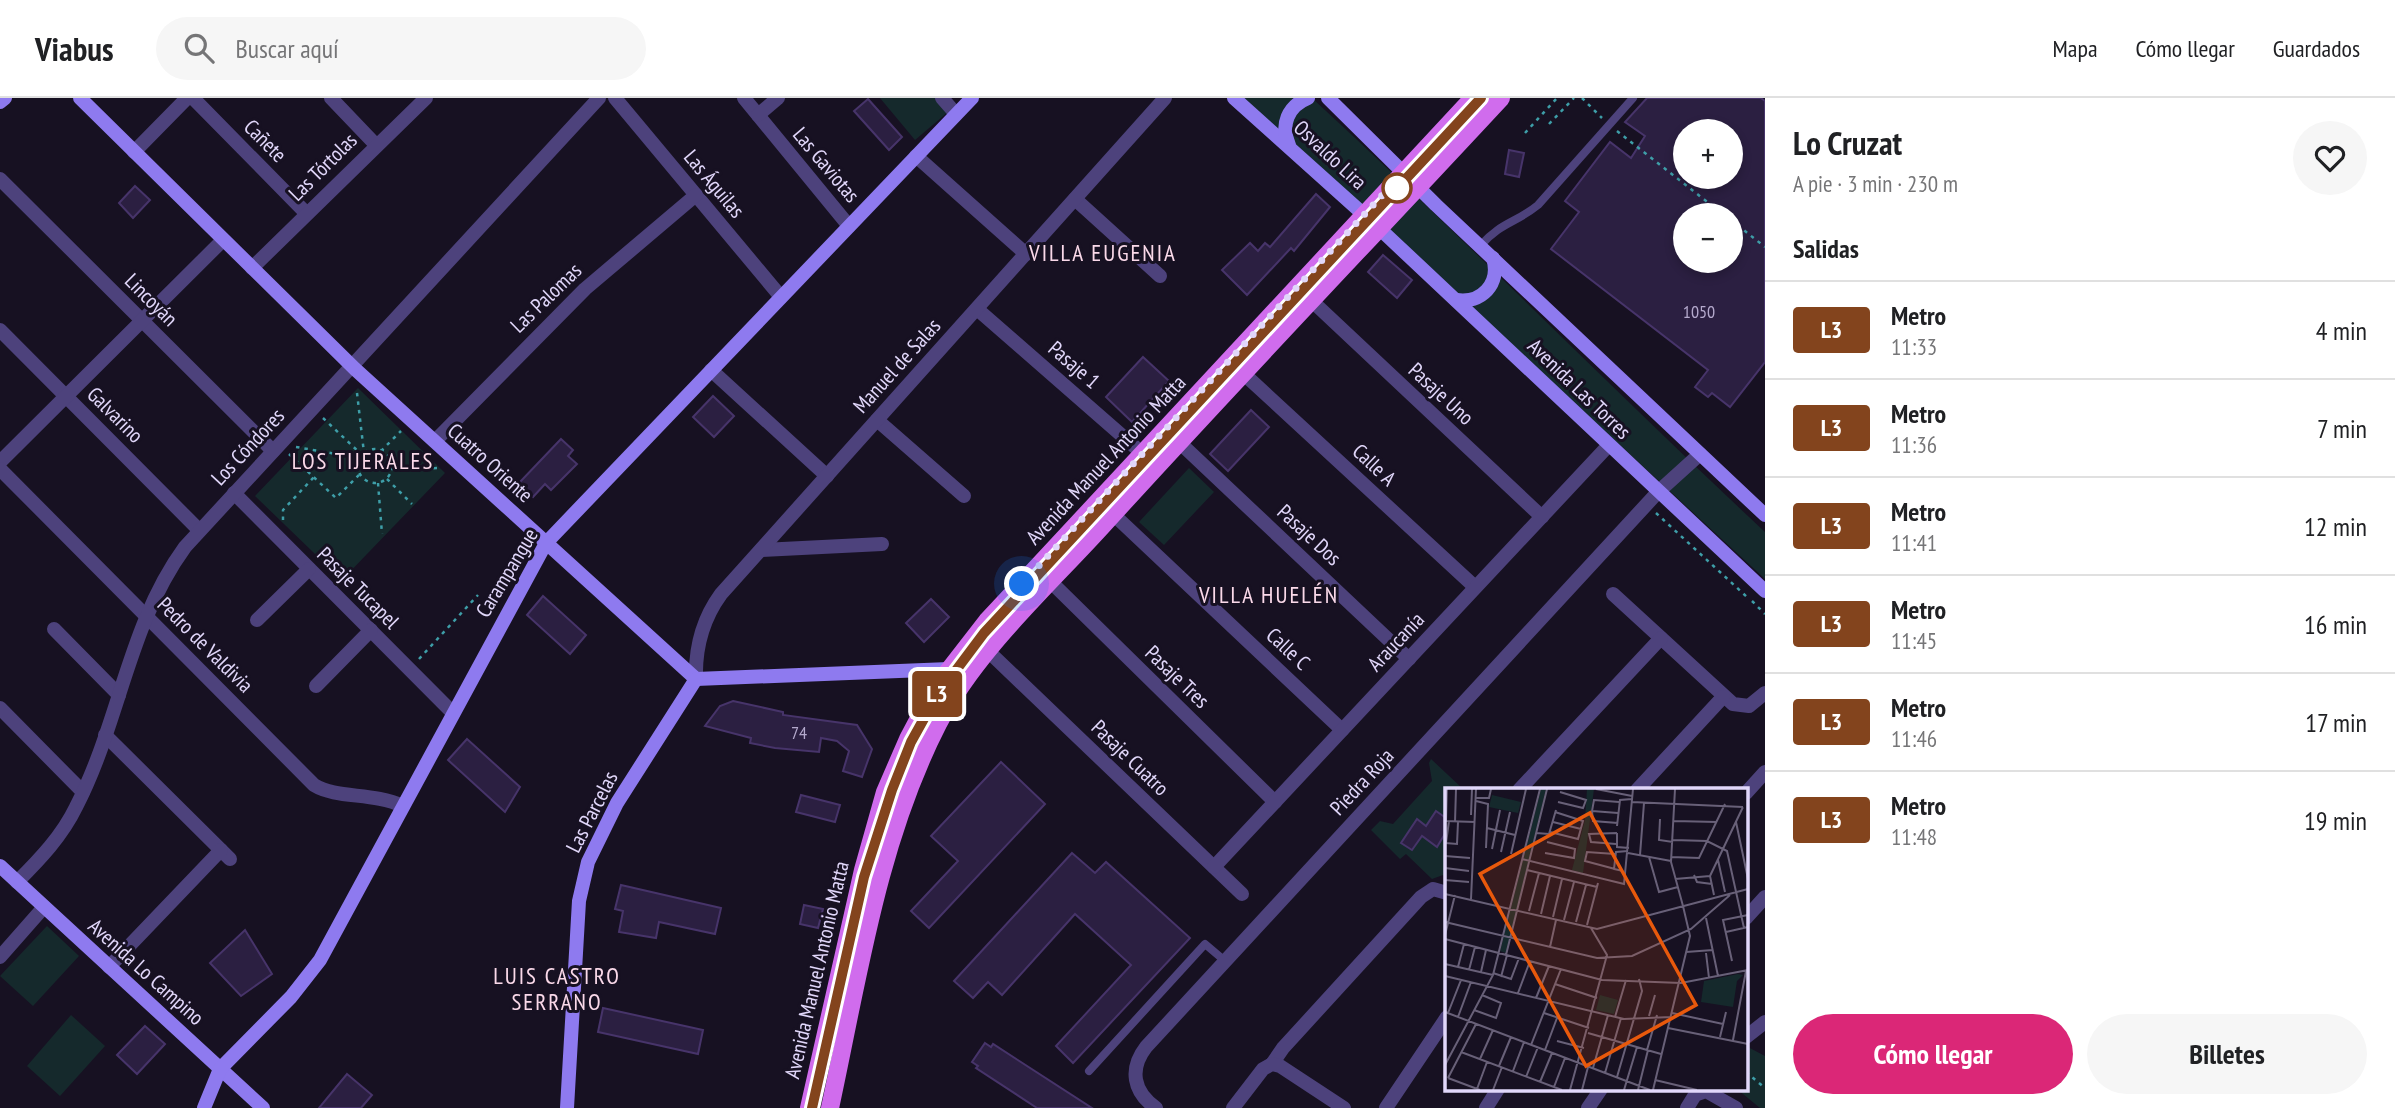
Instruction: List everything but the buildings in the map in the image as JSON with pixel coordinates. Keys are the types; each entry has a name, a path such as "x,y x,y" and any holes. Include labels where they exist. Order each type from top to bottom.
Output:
{"main road":[{"name":"Avenida Manuel Antonio Matta","path":"809,1108 873,829 908,739 948,669 987,621 1473,98"},
{"name":"Avenida Manuel Antonio Matta","path":"830,1108 879,885 897,819 939,721 983,657 1179,442 1381,230 1501,98"},
{"path":"948,669 983,657"}],"street":[{"path":"0,102 5,98"},
{"name":"Cuatro Oriente","path":"80,98 353,368 696,679"},
{"path":"134,152 187,98"},
{"name":"Cañete","path":"193,98 306,213"},
{"path":"331,98 375,144"},
{"name":"Las Tórtolas","path":"252,268 375,144 426,98"},
{"name":"Los Cóndores","path":"17,882 55,841 83,792 146,615 172,565 199,530 353,368 599,98"},
{"name":"Las Águilas","path":"615,98 781,297"},
{"name":"Las Gaviotas","path":"744,98 849,226"},
{"path":"758,115 778,98"},
{"path":"942,98 956,114"},
{"name":"Carampangue","path":"204,1108 220,1069 310,974 546,543 972,98"},
{"name":"Manuel de Salas","path":"696,679 698,645 707,616 721,594 1165,98"},
{"name":"Osvaldo Lira","path":"1234,98 1365,215"},
{"path":"1289,145 1285,132 1287,117 1295,105 1308,98"},
{"name":"Osvaldo Lira","path":"1328,99 1419,188"},
{"path":"916,156 1026,254"},
{"name":"Lincoyán","path":"0,179 142,321 276,448"},
{"name":"Avenida Las Torres","path":"1419,188 1765,515"},
{"name":"Las Palomas","path":"435,442 585,289 696,195"},
{"path":"1075,199 1160,276"},
{"name":"Avenida Las Torres","path":"1365,215 1765,591"},
{"path":"0,463 223,240"},
{"path":"1456,300 1474,299 1488,290 1495,273 1493,258"},
{"name":"Pasaje Uno","path":"1312,301 1542,517"},
{"name":"Pasaje 1","path":"977,309 1143,454"},
{"name":"Galvarino","path":"0,330 199,530"},
{"path":"711,370 827,476"},
{"name":"Calle A","path":"1244,374 1475,587"},
{"path":"877,420 964,496"},
{"name":"Pasaje Dos","path":"1179,442 1409,659"},
{"name":"Araucanía","path":"1214,867 1608,446"},
{"name":"Piedra Roja","path":"1156,1108 1145,1101 1137,1088 1135,1075 1138,1059 1657,492 1700,454"},
{"name":"Pedro de Valdivia","path":"0,469 314,785 328,792 379,797 402,806"},
{"name":"Pasaje Tucapel","path":"234,493 453,713"},
{"name":"Calle C","path":"1113,514 1342,730"},
{"path":"761,550 882,544"},
{"path":"257,620 309,569"},
{"name":"Pasaje Tres","path":"1051,583 1275,802"},
{"path":"1613,594 1733,704 1744,707 1754,704 1765,693"},
{"path":"54,629 119,695"},
{"path":"316,686 371,630"},
{"path":"1520,788 1661,638"},
{"name":"Pasaje Cuatro","path":"983,657 1242,894"},
{"path":"696,679 948,669"},
{"name":"Las Parcelas","path":"567,1108 579,901 588,862 617,803 696,679"},
{"path":"1638,788 1723,697"},
{"path":"0,708 83,792"},
{"path":"105,735 226,854 109,967"},
{"path":"1748,791 1765,772"},
{"name":"Avenida Lo Campino","path":"0,866 263,1108"},
{"path":"1233,1108 1263,1069 1272,1064 1283,1048 1421,897 1433,889 1445,892"},
{"path":"1748,916 1765,897"},
{"path":"0,957 44,907"},
{"path":"1386,1108 1445,1020"},
{"path":"1748,1035 1765,1022"},
{"path":"1272,1064 1280,1066 1344,1108"},
{"path":"1486,1108 1497,1090"},
{"path":"1588,1108 1600,1090"},
{"path":"1687,1108 1695,1095 1706,1091 1735,1108"}],"lane":[{"path":"1480,246 1501,225 1538,205 1633,98"},
{"path":"1089,1071 1205,944 1225,961"}],"path":[{"path":"1525,133 1557,98"},
{"path":"1549,124 1573,98"},
{"path":"1582,98 1609,124 1709,203"},
{"path":"1743,230 1765,247"},
{"path":"276,448 336,498 360,474 362,455 353,368"},
{"path":"313,408 362,455"},
{"path":"276,448 362,455 381,451 411,421"},
{"path":"360,474 367,481 378,483 386,478 391,469 389,458 381,451"},
{"path":"391,469 463,467"},
{"path":"272,531 284,520 283,510 314,477"},
{"path":"386,478 412,504"},
{"path":"378,483 382,534"},
{"path":"1646,504 1765,614"},
{"name":"Carampangue","path":"410,669 478,595"},
{"path":"1748,1074 1765,1088"}],"green space":[{"path":"880,98 935,98 948,112 915,140"},
{"path":"1244,98 1312,98 1765,532 1765,579"},
{"path":"358,388 445,473 342,580 255,496"},
{"path":"1189,468 1214,492 1164,545 1139,522"},
{"path":"1431,759 1462,788 1445,788 1445,877 1443,875 1432,879 1406,854 1400,859 1371,830 1380,821 1393,824 1432,781 1429,763"},
{"path":"47,926 79,956 33,1006 0,976"},
{"path":"71,1015 105,1046 60,1096 27,1066"},
{"path":"1748,1047 1765,1056 1765,1108 1760,1108 1738,1090 1748,1090"}],"metro line":[{"name":"L3","path":"812,1108 873,845 911,742 950,675 984,633 1481,98"}],"district":[{"name":"VILLA EUGENIA","path":"1103,253"},
{"name":"LOS TIJERALES","path":"363,461"},
{"name":"VILLA HUELÉN","path":"1269,595"},
{"name":"LUIS CASTRO SERRANO","path":"557,989"}],"route":[{"path":"1022,584 1388,189 1397,188"}]}
